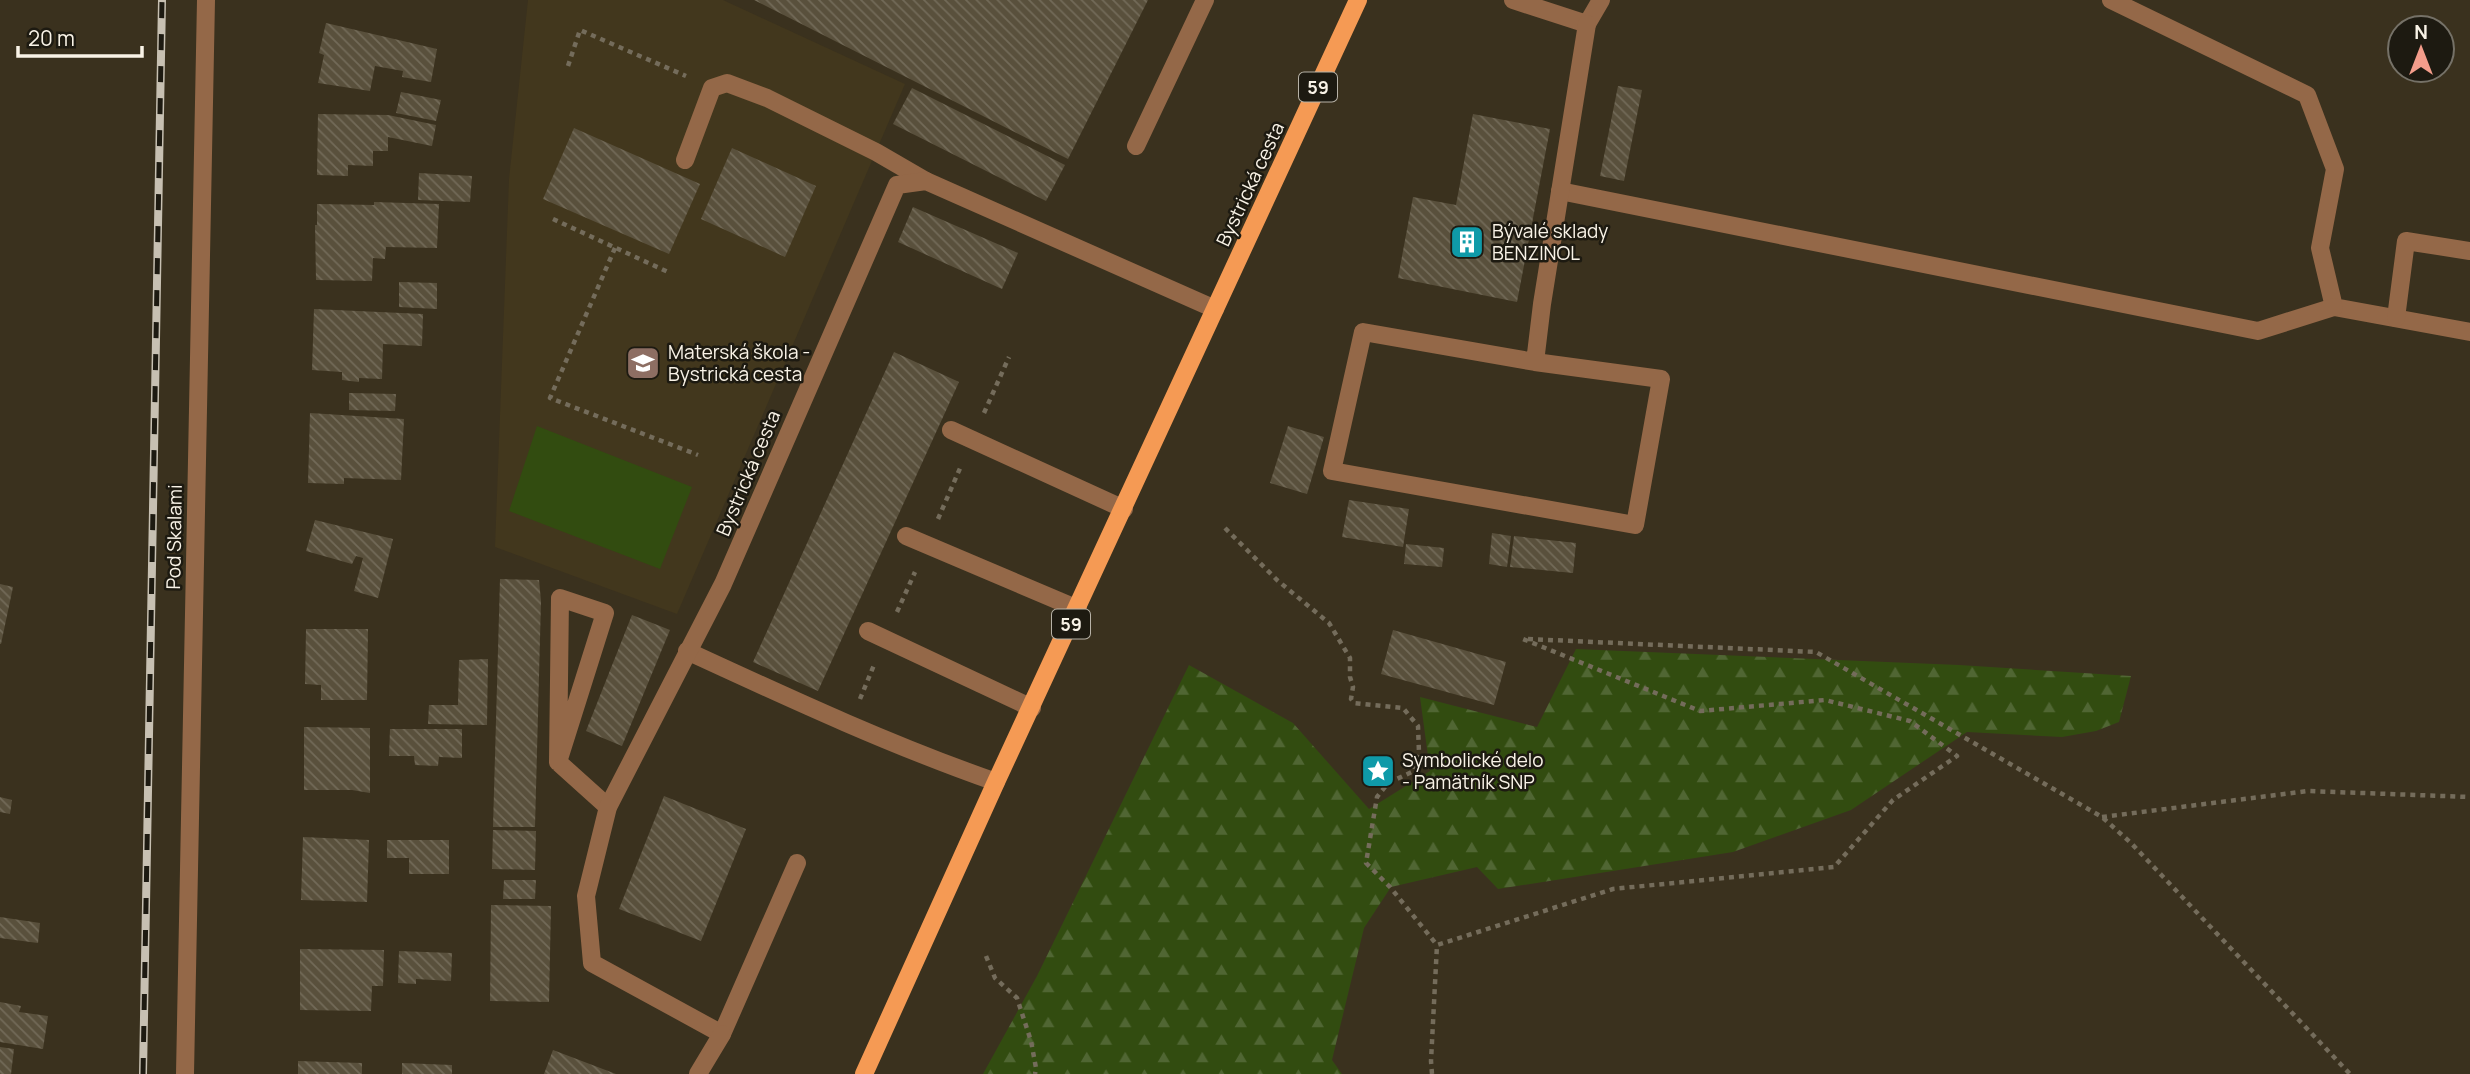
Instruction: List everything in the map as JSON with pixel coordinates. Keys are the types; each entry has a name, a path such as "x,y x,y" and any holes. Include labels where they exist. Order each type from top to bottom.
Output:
{"main road":[{"name":"Bystrická cesta","path":"864,1074 1358,0"}],"street":[{"name":"Pod Skalami","path":"185,1074 206,0"},
{"path":"1136,146 1205,0"},
{"path":"1513,0 1587,24"},
{"path":"1535,362 1587,24 1601,0"},
{"path":"2111,0 2307,95 2335,169 2320,248 2334,307"},
{"path":"685,160 712,88 727,83 767,98 876,152 926,181 1215,309"},
{"name":"Bystrická cesta","path":"722,1034 592,962 586,896 608,807 723,584 897,185 926,181"},
{"path":"1560,191 2258,331 2334,307 2470,332"},
{"path":"2396,318 2406,241 2470,251"},
{"path":"1363,332 1535,362 1661,379 1635,525 1332,471 1363,332"},
{"path":"951,430 1124,509"},
{"path":"906,536 1077,609"},
{"path":"558,762 605,613 560,598 558,762 608,807"},
{"path":"868,631 1032,708"},
{"path":"687,651 849,725 930,759 996,782"},
{"path":"698,1074 722,1034 797,863"}],"path":[{"path":"568,66 580,30 712,88"},
{"path":"552,219 668,272"},
{"path":"615,248 550,398 698,455"},
{"path":"1225,528 1277,580 1329,623 1350,658 1353,687 1351,699 1354,703 1403,708 1418,726 1419,753 1414,771 1388,783 1377,797 1366,863 1390,887 1437,945 1432,1074"},
{"path":"1437,945 1613,890 1834,867 1893,800 1957,756 1910,721 1825,700 1700,711 1523,639 1816,652 2102,817 2131,842 2350,1074"},
{"path":"2102,817 2308,792 2470,797"},
{"path":"986,956 996,978 1017,998 1026,1018 1035,1074"}],"shaded area":[{"name":"Materská škola - Bystrická cesta","path":"528,0 723,0 905,84 677,614 495,547 509,179"}],"green space":[{"path":"537,426 692,487 660,569 509,511"},
{"path":"1576,649 1959,665 2131,676 2119,722 2096,731 2062,737 1967,732 1851,810 1733,852 1498,889 1477,867 1391,887 1364,928 1332,1060 1342,1074 983,1074 1037,976 1189,665 1293,723 1369,809 1430,771 1420,697 1537,727"}],"building":[{"path":"754,0 1148,0 1068,159"},
{"path":"326,23 437,49 431,82 402,77 403,71 375,66 370,91 318,83 324,55 319,53"},
{"path":"1618,86 1642,90 1624,181 1600,176"},
{"path":"912,88 1065,165 1046,201 893,124"},
{"path":"401,92 441,100 436,121 396,113"},
{"path":"318,114 388,115 436,125 432,146 388,137 388,151 373,151 373,166 348,165 348,176 317,175"},
{"name":"Bývalé sklady BENZINOL","path":"1473,114 1550,129 1517,302 1398,278 1413,197 1456,205"},
{"path":"574,128 700,184 669,254 543,199"},
{"path":"732,148 816,186 785,257 701,219"},
{"path":"419,173 472,176 470,202 418,200"},
{"path":"374,202 439,204 437,248 386,247 385,259 373,258 372,281 316,280 317,204 374,205"},
{"path":"913,207 1018,253 1002,289 898,242"},
{"path":"399,282 437,283 437,309 399,307"},
{"path":"314,309 423,314 422,346 383,344 382,379 359,378 359,382 342,380 342,372 312,370"},
{"path":"894,352 959,382 818,691 753,662"},
{"path":"349,393 396,394 395,411 349,410"},
{"path":"310,413 404,419 401,480 344,478 344,484 308,483"},
{"path":"1288,426 1324,437 1307,494 1270,483"},
{"path":"1349,500 1409,509 1403,547 1342,537"},
{"path":"315,520 393,539 378,598 354,591 363,558 356,556 352,564 306,551"},
{"path":"1492,533 1511,536 1507,567 1489,564"},
{"path":"1514,536 1576,543 1573,573 1510,567"},
{"path":"1406,544 1444,548 1442,567 1404,564"},
{"path":"500,579 539,580 541,601 535,827 493,827"},
{"path":"0,584 13,587 1,644 0,644"},
{"path":"632,615 670,630 622,746 586,731"},
{"path":"306,629 368,629 367,700 321,700 321,685 305,684"},
{"path":"1393,630 1506,662 1494,705 1381,674"},
{"path":"488,659 487,725 428,724 429,705 458,705 459,660"},
{"path":"304,727 370,728 370,793 352,790 304,790"},
{"path":"390,729 462,729 462,758 439,757 438,766 415,765 414,756 389,756"},
{"path":"664,796 746,829 701,941 619,909"},
{"path":"0,797 12,800 10,814 0,812"},
{"path":"493,830 536,831 535,870 492,869"},
{"path":"303,837 369,840 367,902 301,900"},
{"path":"387,840 449,840 449,874 409,874 409,858 387,858"},
{"path":"504,880 536,880 535,899 503,899"},
{"path":"491,905 551,906 549,1002 490,1001"},
{"path":"0,917 40,923 38,943 0,938"},
{"path":"300,949 384,950 383,986 372,986 371,1011 300,1010"},
{"path":"399,951 452,953 451,981 416,979 416,984 398,983"},
{"path":"0,1002 21,1006 19,1012 48,1016 43,1049 0,1042"},
{"path":"0,1047 14,1049 11,1074 0,1074"},
{"path":"553,1050 616,1074 544,1074"},
{"path":"298,1061 362,1063 362,1074 298,1074"},
{"path":"402,1063 452,1065 452,1074 402,1074"}],"railway":[{"path":"143,1074 162,0"}],"place":[{"name":"Bývalé sklady BENZINOL","path":"1467,242"},
{"name":"Materská škola - Bystrická cesta","path":"643,363"},
{"name":"Symbolické delo - Pamätník SNP","path":"1378,771"}]}
